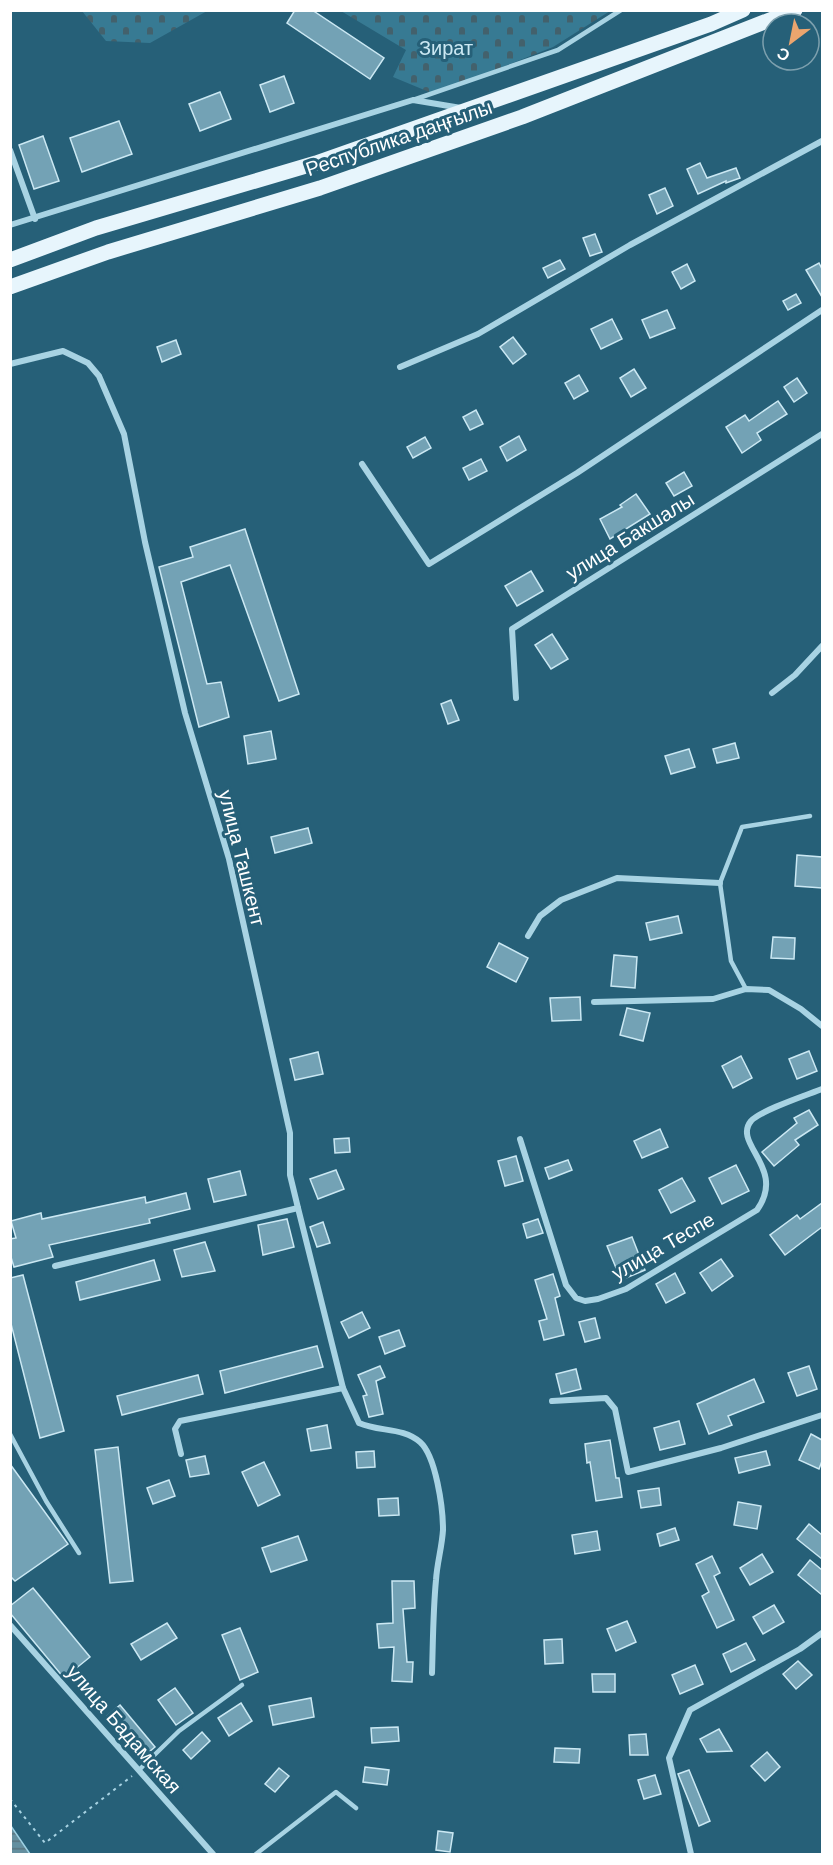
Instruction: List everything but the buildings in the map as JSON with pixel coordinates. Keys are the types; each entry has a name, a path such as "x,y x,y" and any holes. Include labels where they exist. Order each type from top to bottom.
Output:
{"main road":[{"name":"Республика даңғылы","path":"10,260 96,228 316,163 711,24 743,10"},
{"name":"Республика даңғылы","path":"10,287 108,252 320,188 522,117 795,10"}],"street":[{"path":"10,225 414,100 468,109"},
{"path":"399,367 478,334 630,245 822,141"},
{"path":"10,150 35,219"},
{"path":"362,464 429,564 577,473 822,310"},
{"name":"улица Ташкент","path":"10,364 63,351 88,363 99,376 124,434 145,542 185,713 229,859 290,1133 290,1175 343,1388 359,1423 408,1434 426,1447 438,1486 443,1530 436,1579 432,1673"},
{"name":"улица Бакшалы","path":"516,698 513,629 822,434"},
{"path":"772,693 795,675 822,646"},
{"path":"528,936 540,916 561,900 616,879 720,883"},
{"path":"594,1002 713,999 746,989 769,990 776,992 822,1026"},
{"name":"улица Теспе","path":"520,1139 566,1285 576,1298 585,1301 598,1299 626,1289 757,1210 766,1190 766,1176 761,1162 748,1142 747,1127 759,1115 822,1089"},
{"path":"56,1266 298,1208"},
{"path":"181,1454 176,1429 180,1421 343,1388"},
{"path":"552,1401 606,1398 615,1409 628,1472 721,1448 822,1415"},
{"name":"улица Бадамская","path":"10,1625 213,1854"},
{"path":"691,1854 669,1758 690,1710 800,1649 822,1633"}],"lane":[{"path":"414,100 558,50 621,10"},
{"path":"746,989 731,961 720,883 742,827 810,816"},
{"path":"10,1434 46,1501 79,1553"},
{"path":"139,1770 178,1731 242,1685"},
{"path":"256,1854 336,1792 356,1808"}],"path":[{"path":"10,1799 45,1843 139,1770"}],"green space":[{"path":"82,11 207,11 150,43 106,41"},
{"name":"Зират","path":"341,11 610,11 553,47 434,94 393,77 406,50"}],"shaded area":[{"path":"11,1826 30,1854 11,1854"}]}
